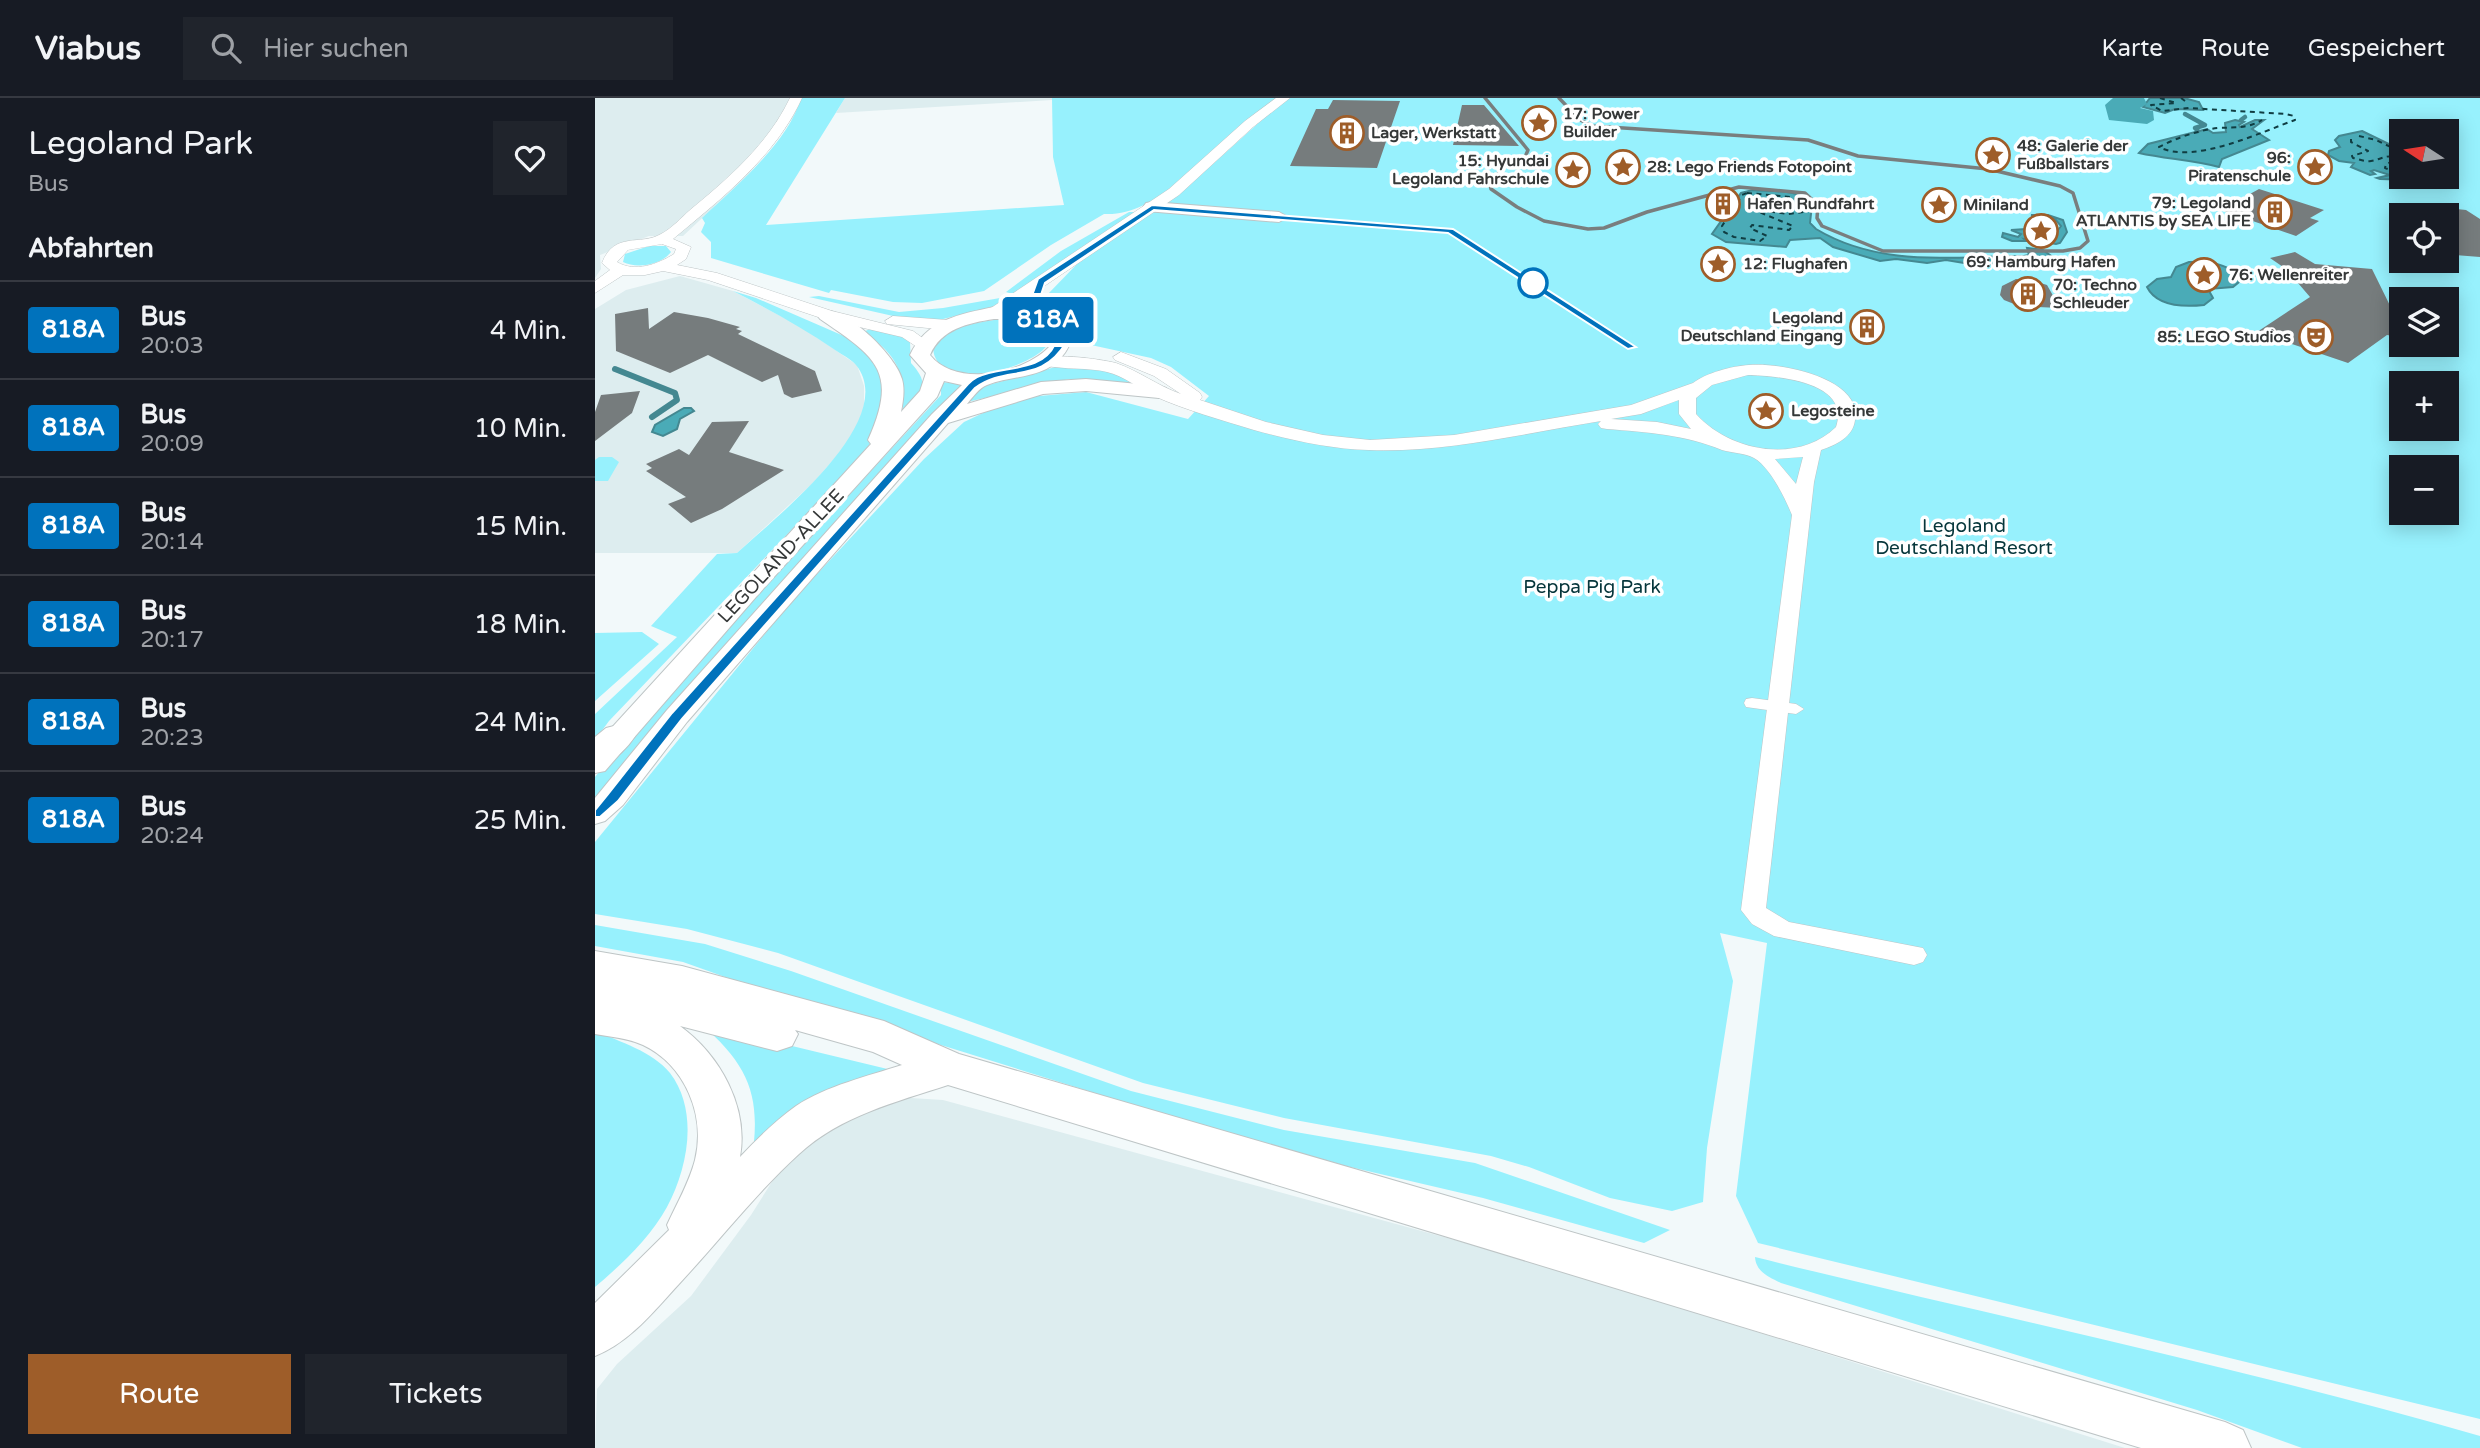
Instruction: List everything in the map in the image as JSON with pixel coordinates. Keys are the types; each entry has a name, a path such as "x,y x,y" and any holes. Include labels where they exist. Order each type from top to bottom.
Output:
{"main road":[{"path":"595,966 681,982 884,1038 949,1068 2225,1448"},
{"path":"595,996 704,1014 868,1058 949,1068"},
{"path":"595,1018 661,1034 687,1054 707,1084 719,1114 719,1149 704,1199 671,1259"},
{"path":"595,1333 627,1307 783,1141 814,1117 862,1096 949,1068"}],"street":[{"path":"663,240 747,165 788,117 796,98"},
{"path":"994,313 1152,208 1209,163 1249,124 1284,98"},
{"path":"682,206 702,207"},
{"path":"1152,208 1279,217"},
{"path":"663,240 680,243 684,247 681,256 662,266 640,271 620,270 609,264 614,253 642,242 663,240"},
{"path":"681,256 712,276"},
{"path":"662,266 712,276 827,315 907,334 923,344"},
{"path":"595,288 620,270"},
{"path":"1030,315 1041,281"},
{"path":"827,315 948,325 994,313 1030,315 1052,322 1061,330 1062,341 1056,352 1043,362 1023,371 981,379 954,378 936,373 925,365 920,355 923,344 948,325"},
{"path":"827,315 873,346 889,368 895,392 891,417 865,466"},
{"path":"1062,341 1073,347 1121,357 1155,369 1185,387 1204,407"},
{"path":"1043,362 1074,361 1110,366 1139,379 1159,392"},
{"path":"940,419 1041,388 1086,385 1159,392 1287,432 1323,440 1370,445 1454,440 1562,422 1635,410 1695,388 1717,376 1748,370 1783,372 1814,380 1837,395 1848,413 1846,425 1838,436 1813,451 1786,454 1760,453 1657,426 1562,422"},
{"name":"LEGOLAND-ALLEE","path":"595,764 607,746 930,393 936,373"},
{"name":"LEGOLAND-ALLEE","path":"595,814 613,798 677,716 940,419 981,379"},
{"path":"1695,388 1686,400 1686,413 1693,426 1709,438"},
{"path":"1813,451 1801,515 1753,910 1760,919 1788,932 1914,955"},
{"path":"1760,453 1792,491 1801,515"},
{"path":"1752,703 1796,709"}],"shaded area":[{"path":"595,98 801,98 796,114 748,175 683,236 649,236 600,255 601,269 595,278"},
{"path":"845,98 1052,98 1052,100 836,113"},
{"path":"2150,98 2184,98 2199,102 2203,110 2175,109 2165,113 2143,107"},
{"path":"2235,120 2244,122 2240,127 2255,120 2264,120 2252,129 2269,140 2222,159 2219,167 2139,153 2148,144 2207,129 2213,133 2226,132 2225,123"},
{"path":"2362,131 2389,144 2389,175 2374,170 2371,171 2375,174 2370,175 2351,167 2354,163 2339,161 2328,155 2329,151 2340,147 2335,140 2339,136"},
{"path":"1753,190 1801,196 1812,205 1810,223 1816,229 1866,250 1891,255 1944,258 2024,256 2029,255 2027,248 2043,250 2054,258 1976,265 1946,260 1927,263 1896,259 1880,261 1833,247 1820,238 1790,240 1786,247 1726,242 1712,234 1741,193"},
{"path":"2031,215 2048,215 2063,220 2067,232 2060,243 2024,239 2026,241 2012,241 2002,237 2003,233 2018,237 2021,234 2011,230 2026,229 2031,231 2027,232 2027,236 2046,237 2054,234 2061,226 2055,219"},
{"path":"2189,262 2219,264 2232,271 2239,282 2233,287 2208,289 2213,298 2204,305 2172,304 2157,299 2152,294 2147,287 2157,279 2171,277 2176,267"},
{"path":"680,276 733,291 805,329 857,365 864,386 864,408 852,438 814,482 737,553 595,553 595,309 626,290"},
{"path":"684,408 694,411 680,419 677,429 663,436 652,432 655,425"},
{"path":"895,1097 943,1100 1535,1262 2125,1448 595,1448 597,1389 617,1364 691,1296 751,1215 780,1169 804,1141"}],"green space":[{"path":"801,98 845,98 766,225 1064,205 1053,157 1052,98 1277,98 1239,127 1175,185 1141,207 1123,213 1104,214 1051,245 984,291 922,303 893,302 831,290 829,293 711,258 711,242 701,232 705,223 702,218 745,178 773,147 785,131"},
{"name":"Legoland Deutschland Resort","path":"1286,98 2480,98 2480,1419 1758,1243 1736,1196 1767,943 1720,933 1733,981 1707,1148 1703,1202 1672,1211 1610,1198 1529,1167 1491,1156 1284,1118 1143,1083 778,953 687,929 595,914 595,842 791,602 924,459 964,422 998,406 1027,397 1086,392 1188,419 1209,396 1171,367 1151,358 1091,345 1080,340 1067,321 1043,308 1042,302 1059,302 1047,295 1078,263 1184,190"},
{"path":"1129,212 1136,212 1016,295 1006,292 1061,251"},
{"path":"649,246 666,246 671,252 661,260 649,264 623,262 625,254"},
{"path":"733,291 756,298 860,343 886,375 886,414 864,454 609,721 595,740 595,714 677,637 651,626 717,554 737,553 802,494 827,468 847,440 861,413 865,388 854,363 797,326"},
{"path":"819,296 899,312 1000,298 1010,300 1000,305 939,320 902,318 809,297"},
{"path":"1013,318 1042,327 1050,338 1042,351 1023,362 998,371 972,374 949,370 935,357 934,347 939,338 949,332 977,323"},
{"path":"870,329 899,335 910,342 911,363 918,371 923,384 919,395 902,414 901,376 892,357 863,332"},
{"path":"1063,365 1097,368 1136,382 1132,385 1069,379 967,402 981,387"},
{"path":"941,382 962,384 735,637 595,804 595,777 637,725 941,395"},
{"path":"599,457 612,457 619,462 608,481 595,481 595,460"},
{"path":"642,632 659,644 595,701 595,633"},
{"path":"595,925 705,944 791,971 1131,1091 1284,1130 1475,1163 1670,1230 1644,1243 1483,1198 1346,1166 1130,1104 742,983 683,962 595,946"},
{"path":"701,1024 904,1073 751,1164 755,1121 749,1086 731,1055"},
{"path":"595,1031 635,1048 663,1065 670,1073 685,1104 687,1140 680,1175 667,1207 644,1240 595,1287"},
{"path":"1755,1257 2300,1387 2480,1436 2480,1448 2302,1448 2197,1410 1781,1283 1761,1270"}],"building":[{"name":"Lager, Werkstatt","path":"1333,100 1400,101 1377,168 1290,166 1316,109 1328,109"},
{"path":"1462,105 1484,105 1519,146 1453,145"},
{"name":"79: Legoland ATLANTIS by SEA LIFE","path":"2259,189 2324,210 2310,218 2319,221 2296,236 2221,210"},
{"path":"2459,209 2466,210 2480,219 2480,257 2459,255"},
{"path":"2295,252 2315,264 2372,269 2389,304 2389,335 2348,363 2257,332 2310,297 2286,269 2270,258"},
{"name":"70: Techno Schleuder","path":"2016,279 2047,285 2060,308 2019,306 2004,300 2000,295 2002,286"},
{"path":"648,308 649,329 674,312 740,327 736,329 742,331 738,334 815,371 822,391 792,398 784,394 778,375 762,382 708,355 670,373 616,351 615,314"},
{"path":"640,391 632,413 595,441 595,412 601,395"},
{"path":"749,421 729,452 784,470 722,509 691,523 668,504 686,497 646,471 652,468 646,464 679,449 689,455 712,422"}],"waterway":[{"path":"2122,98 2139,101 2140,104 2127,110 2148,114 2147,120 2114,117 2117,115 2112,105 2122,98"},
{"path":"2185,114 2205,125 2195,128 2198,131"},
{"path":"2241,120 2245,117"},
{"path":"615,369 675,393 677,400 652,417"}],"ferry route":[{"path":"2160,98 2176,103 2151,105 2162,111 2189,108 2286,114 2294,116 2295,120 2208,150 2173,152 2159,147 2195,133 2246,126 2262,120"},
{"path":"2181,98 2185,101"},
{"path":"2359,136 2389,146"},
{"path":"2351,139 2351,142 2368,151 2352,156 2353,158 2369,161 2389,156"},
{"path":"2389,163 2385,168 2389,170"},
{"path":"1747,193 1791,197 1800,201 1804,212 1788,214 1760,210 1759,212 1793,226 1789,230 1752,225 1750,228 1767,236 1760,241 1734,237 1724,232 1722,226 1742,195 1747,193"}],"railway":[{"path":"1485,98 1528,150 1525,157 1502,168 1490,185 1491,189 1544,221 1588,229 1604,228 1647,212 1739,187 1805,193 1818,205 1817,218 1822,226 1883,251 2063,251 2080,248 2088,241 2073,193 2060,186 1988,169 1858,156 1808,140 1593,126 1580,120 1559,98"}],"bus line":[{"name":"818A","path":"595,814 613,798 677,716 971,386 981,379 1023,371 1043,362 1056,352 1062,341 1061,330 1052,322 1030,315 1041,281 1152,208 1419,226 1450,231 1631,347"}],"place":[{"name":"17: Power Builder","path":"1539,123"},
{"name":"Lager, Werkstatt","path":"1347,133"},
{"name":"48: Galerie der Fußballstars","path":"1993,155"},
{"name":"28: Lego Friends Fotopoint","path":"1623,167"},
{"name":"96: Piratenschule","path":"2315,167"},
{"name":"15: Hyundai Legoland Fahrschule","path":"1573,170"},
{"name":"Hafen Rundfahrt","path":"1723,204"},
{"name":"Miniland","path":"1939,205"},
{"name":"79: Legoland ATLANTIS by SEA LIFE","path":"2275,212"},
{"name":"69: Hamburg Hafen","path":"2041,231"},
{"name":"12: Flughafen","path":"1718,264"},
{"name":"76: Wellenreiter","path":"2204,275"},
{"name":"70: Techno Schleuder","path":"2028,294"},
{"name":"Legoland Deutschland Eingang","path":"1867,327"},
{"name":"85: LEGO Studios","path":"2316,337"},
{"name":"Legosteine","path":"1766,411"}],"park label":[{"name":"Peppa Pig Park","path":"1592,587"}]}
